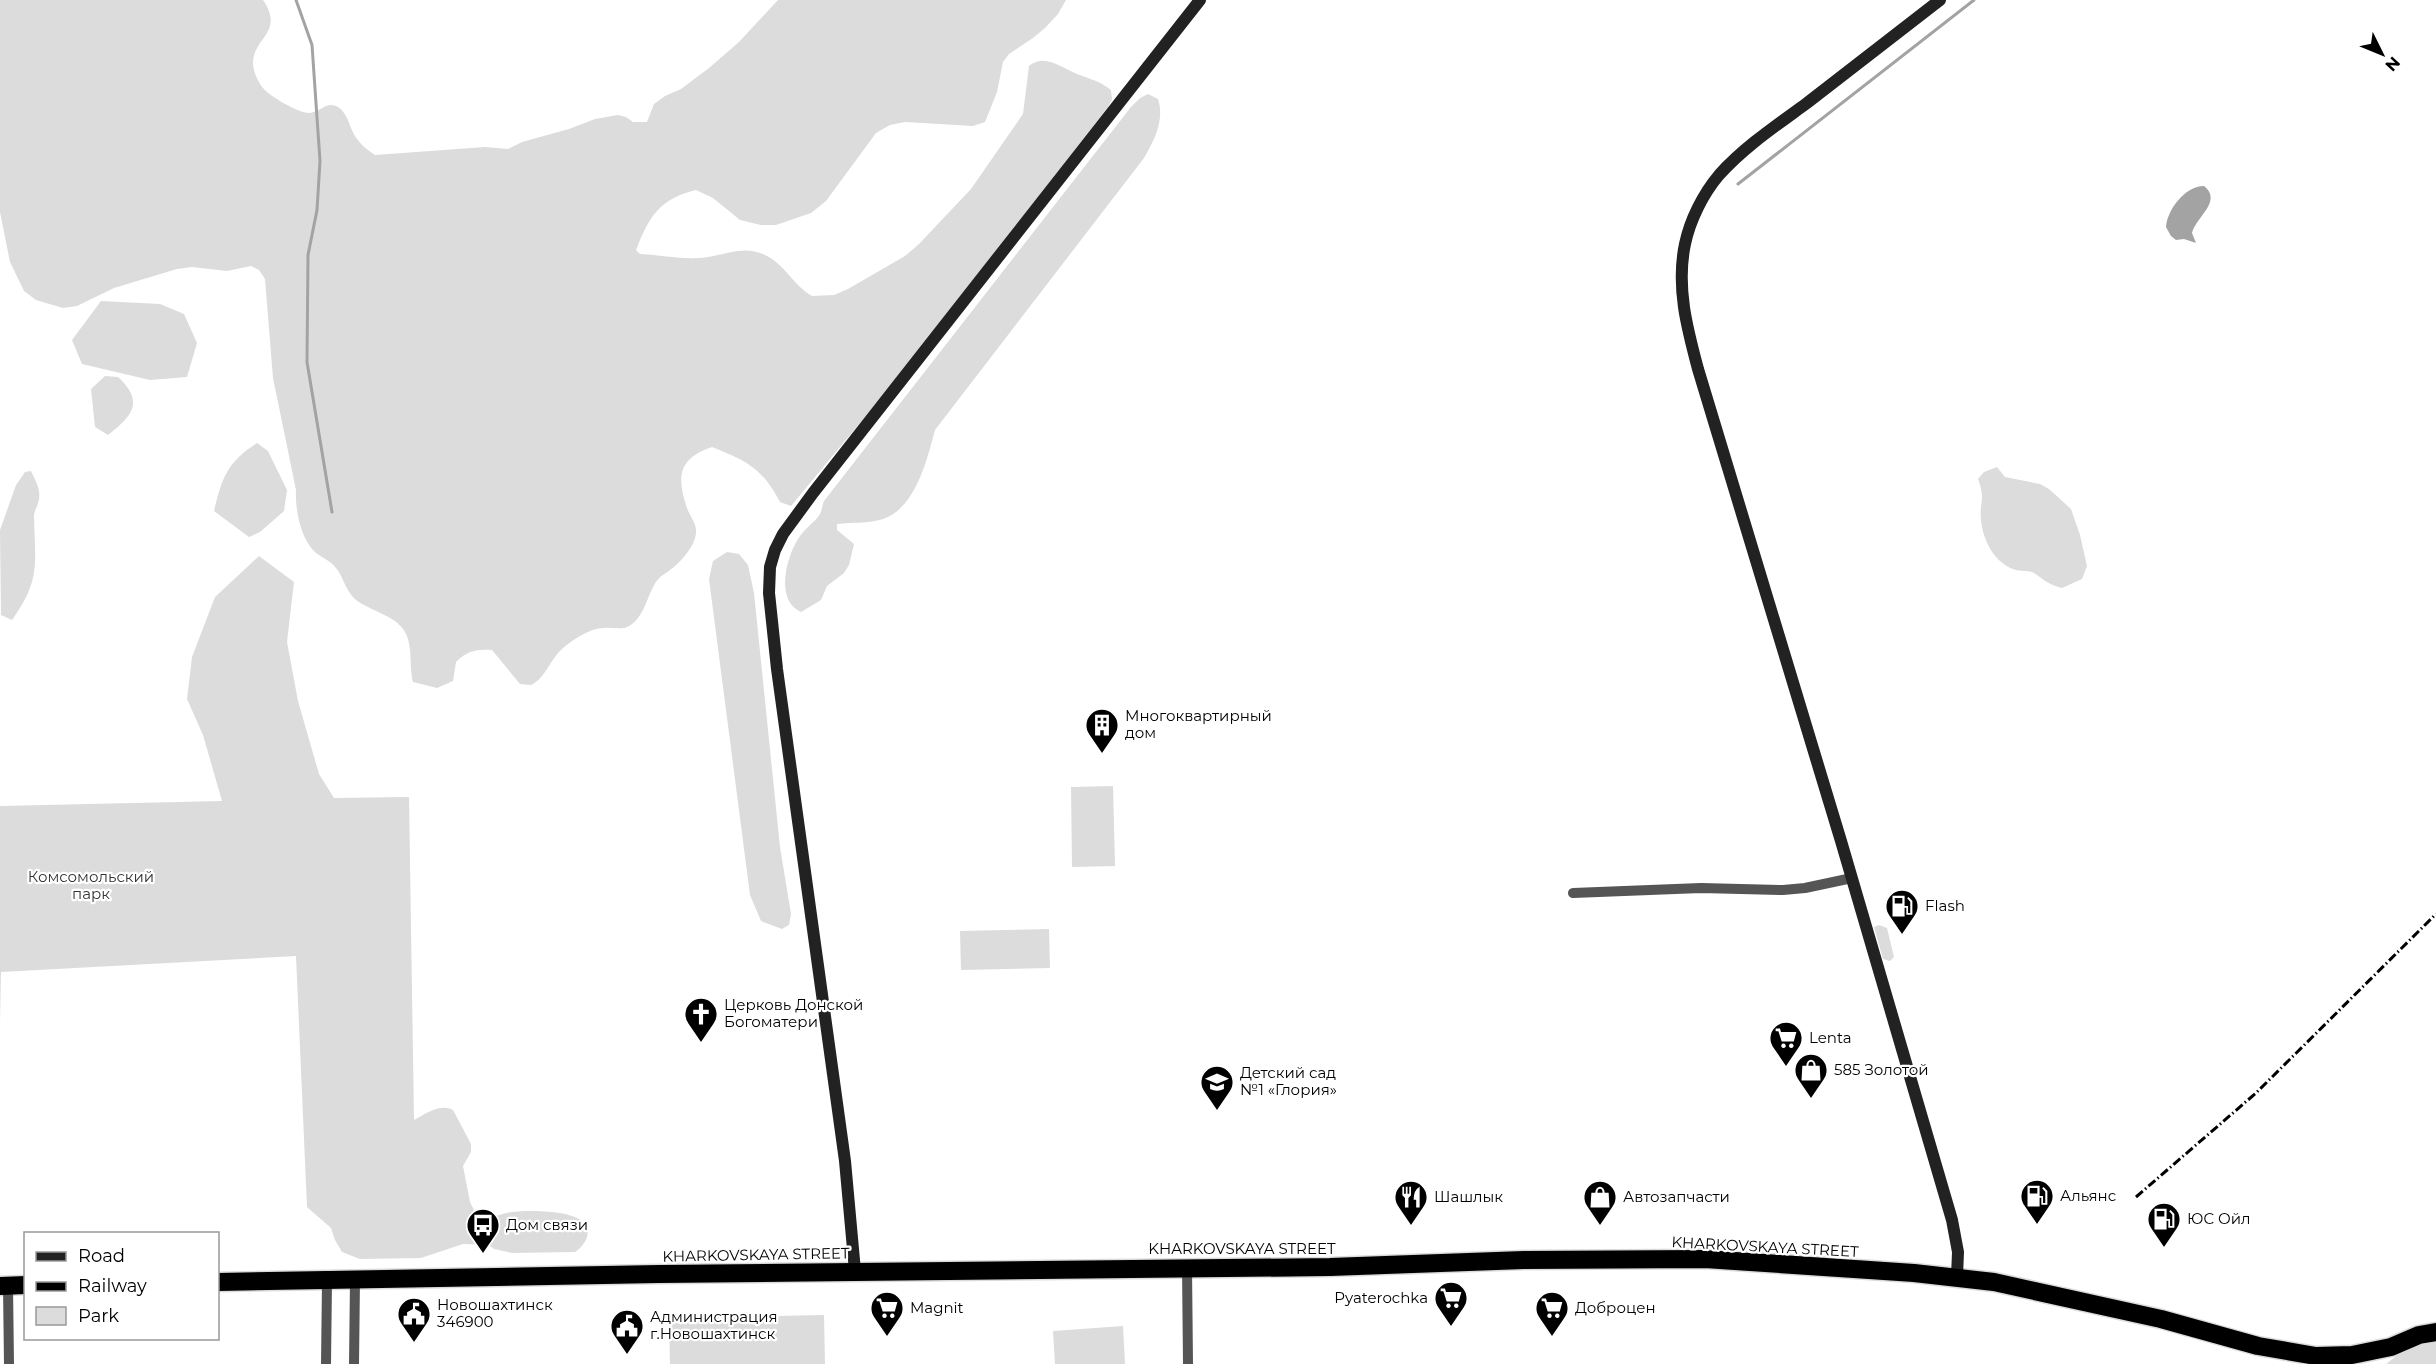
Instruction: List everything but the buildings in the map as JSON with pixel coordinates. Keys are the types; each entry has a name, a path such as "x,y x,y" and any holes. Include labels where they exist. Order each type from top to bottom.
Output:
{"highway":[{"name":"KHARKOVSKAYA STREET","path":"219,1282 855,1271 886,1273 1187,1267 1330,1267 1524,1260 1705,1259 1957,1277 2019,1286 2161,1318 2258,1346"},
{"path":"2258,1346 2316,1356 2352,1355 2391,1347 2411,1338 2436,1332"},
{"path":"2258,1346 2292,1364"},
{"path":"2377,1364 2391,1347"}],"main road":[{"path":"855,1271 844,1150 777,669 769,584 772,559 783,534 813,493 1200,0"},
{"path":"1940,0 1764,135 1719,176 1694,217 1685,242 1682,294 1686,326 1952,1220 1958,1252 1957,1277"}],"street":[{"path":"1573,893 1701,888 1783,890 1852,878"},
{"path":"1187,1267 1188,1364"},
{"path":"354,1364 355,1280"},
{"path":"326,1364 327,1281"},
{"path":"9,1364 11,1285"}],"green space":[{"path":"0,0 263,0 269,11 270,27 254,54 253,63 261,86 278,100 305,113 314,112 329,105 336,106 344,112 355,136 375,155 485,147 508,149 522,142 595,119 618,115 633,122 647,122 654,104 681,89 709,68 739,42 778,0 1066,0 1058,14 1046,27 1009,54 1003,62 997,92 985,122 973,126 905,122 890,125 876,133 826,201 811,213 776,225 761,225 740,220 713,198 696,190 683,194 664,204 657,211 636,250 640,254 692,258 741,251 758,252 773,260 812,296 834,295 848,289 905,256 919,244 971,189 1023,114 1029,66 1035,62 1047,61 1095,80 1111,90 1112,99 884,394 791,506 780,502 760,473 744,462 712,447 701,451 687,463 681,478 687,508 696,529 693,542 682,560 658,580 633,624 624,628 599,628 577,638 559,652 540,678 531,685 520,684 492,650 481,650 468,653 460,658 456,662 453,681 437,688 413,682 409,643 401,626 355,599 336,568 314,551 305,538 296,505 296,490 273,378 265,279 259,270 251,266 227,271 192,267 177,269 114,288 77,306 63,308 36,300 24,291 10,262 0,212"},
{"path":"1148,94 1158,99 1160,115 1155,137 1144,158 935,430 924,468 912,494 904,505 877,521 837,524 837,530 854,544 849,565 844,573 827,586 821,600 801,612 788,599 785,589 787,568 798,539 820,514 824,501 1131,107"},
{"path":"101,301 160,304 184,314 197,343 187,377 150,380 82,364 72,340"},
{"path":"105,376 118,377 131,394 133,401 129,415 108,435 95,427 91,389"},
{"path":"257,443 268,451 287,490 284,511 260,532 249,537 214,511 223,480 232,464"},
{"path":"1997,467 2005,477 2040,484 2049,489 2071,509 2087,566 2082,579 2062,588 2050,584 2032,572 2018,571 2009,567 1991,551 1982,528 1982,492 1978,479 1984,472"},
{"path":"31,471 39,494 34,513 34,571 28,593 12,620 1,615 0,530 16,485 25,472"},
{"path":"727,552 739,554 748,565 754,593 780,847 791,914 789,925 782,929 761,921 750,895 709,579 713,561"},
{"name":"Комсомольский парк","path":"259,556 294,582 287,642 298,701 319,774 334,798 409,797 414,1120 438,1109 453,1110 471,1144 471,1152 463,1166 470,1202 475,1212 488,1217 530,1211 554,1212 575,1217 583,1222 588,1232 585,1242 575,1252 512,1253 494,1249 489,1245 463,1244 421,1258 360,1259 342,1252 331,1228 307,1207 296,956 1,972 0,1023 0,806 222,801 203,735 187,699 192,657 215,597"},
{"path":"1113,786 1115,866 1072,867 1071,787"},
{"path":"1879,925 1887,928 1894,957 1890,961 1883,959 1874,927"},
{"path":"1049,929 1050,968 961,970 960,931"},
{"path":"824,1315 825,1364 670,1364 669,1318"},
{"path":"1123,1326 1125,1364 1055,1364 1053,1331"},
{"path":"2425,1343 2436,1343 2436,1364 2386,1364 2404,1350"}],"shaded area":[{"path":"2204,186 2211,197 2207,209 2192,233 2196,243 2184,239 2176,240 2166,227 2173,207 2184,194"}],"waterway":[{"path":"296,0 312,45 320,161 317,210 308,255 307,362 332,512"},
{"path":"1738,184 1974,0"}],"railway":[{"path":"2136,1197 2256,1093 2436,914"}],"place":[{"name":"Многоквартирный дом","path":"1102,754"},
{"name":"Flash","path":"1902,935"},
{"name":"Церковь Донской Богоматери","path":"701,1043"},
{"name":"Lenta","path":"1786,1067"},
{"name":"585 Золотой","path":"1811,1099"},
{"name":"Детский сад №1 «Глория»","path":"1217,1111"},
{"name":"Альянс","path":"2037,1225"},
{"name":"Шашлык","path":"1411,1226"},
{"name":"Автозапчасти","path":"1600,1226"},
{"name":"ЮC Ойл","path":"2164,1248"},
{"name":"Дом связи","path":"483,1254"},
{"name":"Pyaterochka","path":"1451,1327"},
{"name":"Magnit","path":"887,1337"},
{"name":"Доброцен","path":"1552,1337"},
{"name":"Новошахтинск 346900","path":"414,1343"},
{"name":"Администрация г.Новошахтинск","path":"627,1355"}]}
